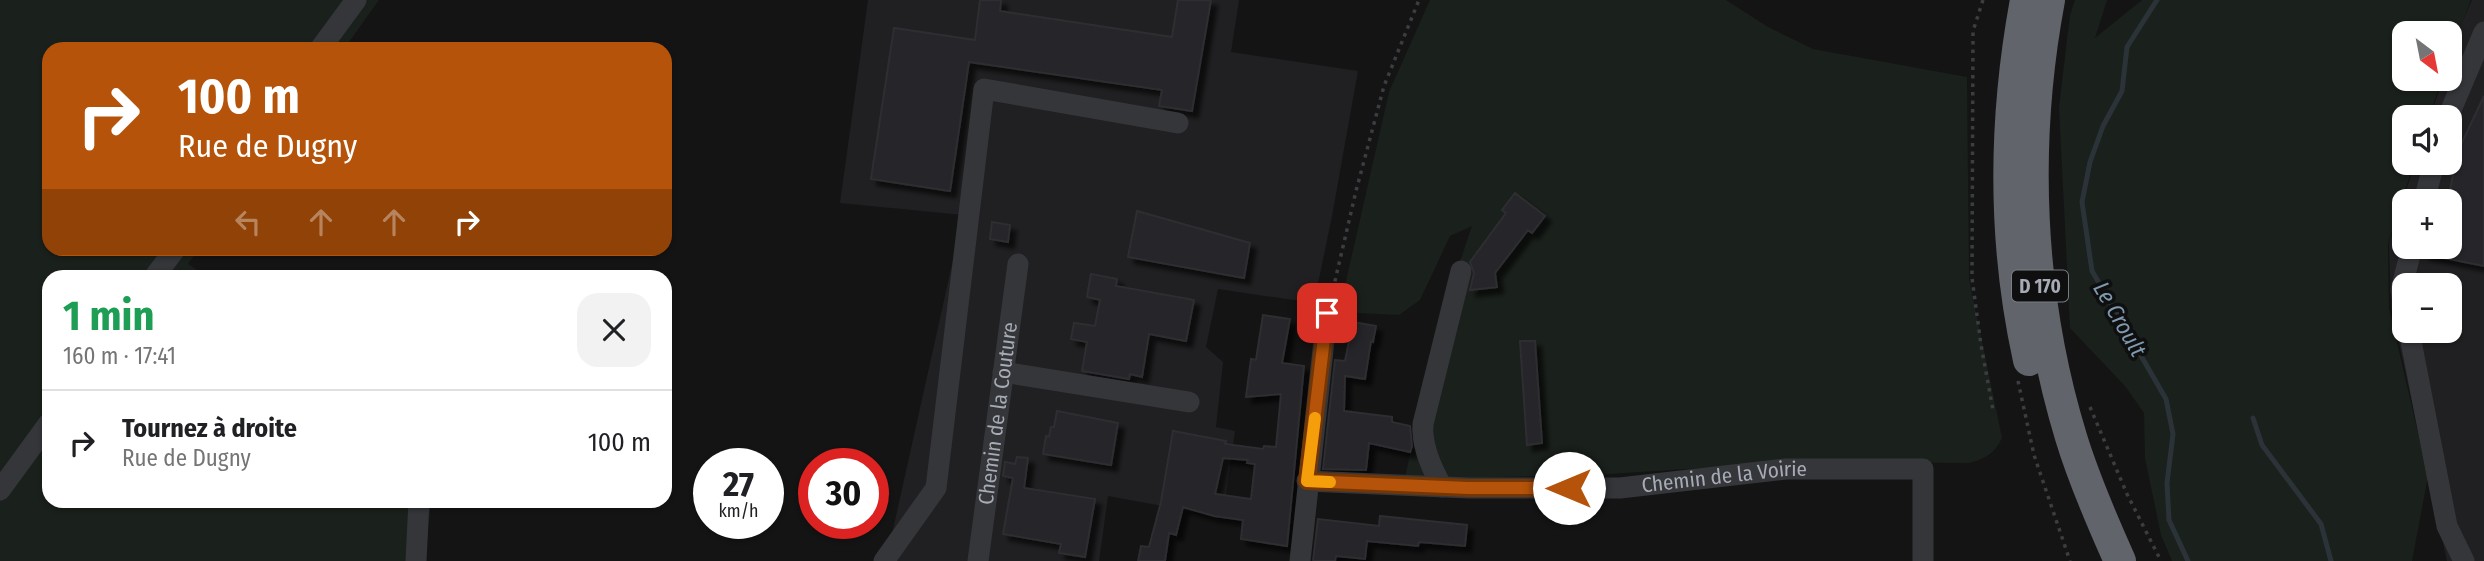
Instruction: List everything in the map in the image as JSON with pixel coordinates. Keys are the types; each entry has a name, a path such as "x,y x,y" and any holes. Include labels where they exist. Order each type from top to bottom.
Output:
{"highway":[{"name":"D 170","path":"2026,0 2017,52 2011,115 2011,240 2028,354 2042,418 2064,483 2096,561"},
{"name":"D 170","path":"2049,0 2034,110 2036,254 2049,348 2063,410 2082,471 2120,561"}],"street":[{"path":"325,42 356,0"},
{"path":"2453,105 2484,32"},
{"path":"884,561 936,488 984,89 1178,123"},
{"name":"Chemin de la Couture","path":"978,561 1018,264"},
{"path":"1442,487 1422,433 1461,271"},
{"path":"1300,561 1327,313"},
{"path":"2411,343 2447,526 2464,561"},
{"path":"1003,372 1189,402"},
{"path":"0,491 42,433"},
{"name":"Chemin de la Voirie","path":"1307,481 1442,487 1620,488 1786,469 1923,469 1923,561"},
{"path":"415,561 418,508"}],"path":[{"path":"1327,313 1384,86 1419,0"},
{"path":"1983,0 1973,31 1972,278 1993,410"},
{"path":"2090,407 2127,494 2161,561"}],"shaded area":[{"path":"0,0 379,0 349,42 42,42 42,256 194,256 188,264 197,270 42,270 42,508 430,508 425,561 0,561"},
{"path":"868,0 1239,0 1231,52 1358,71 1314,303 1218,289 1206,347 1223,362 1216,427 1235,431 1223,517 1108,496 1099,561 886,561 963,215 840,203"},
{"path":"1430,0 1726,0 1768,27 1813,49 1967,77 1969,279 2002,438 1996,448 1985,457 1969,463 1795,462 1609,474 1405,477 1440,321 1472,226 1450,236 1420,300 1399,315 1339,312 1389,92"},
{"path":"2075,0 2107,0 2095,38 2142,0 2471,0 2462,23 2392,21 2392,91 2438,91 2433,105 2392,105 2392,175 2410,175 2406,189 2392,189 2392,232 2388,244 2392,343 2397,343 2428,476 2412,561 2172,561 2161,535 2145,458 2144,413 2125,386 2070,328 2059,107 2070,15"},
{"path":"2472,0 2484,0 2484,561 2447,561 2399,343 2462,343 2462,273 2392,273 2392,312 2391,307 2389,243 2392,234 2392,259 2462,259 2462,189 2407,189 2411,175 2462,175 2462,105 2434,105 2439,91 2462,91 2462,22"}],"building":[{"path":"980,0 1001,0 1000,11 1172,37 1178,0 1211,0 1192,111 1159,106 1162,90 969,62 950,191 871,179 894,28 975,40"},
{"path":"2484,96 2484,266 2449,259 2462,259 2462,189 2450,189 2453,175 2462,175 2462,142"},
{"path":"1515,193 1545,216 1532,233 1528,230 1495,273 1497,287 1470,290 1474,273 1470,262 1506,213 1502,210"},
{"path":"1137,211 1250,243 1244,278 1128,257"},
{"path":"992,222 1010,225 1008,242 990,239"},
{"path":"1091,274 1117,279 1116,286 1194,300 1186,341 1149,334 1142,377 1130,374 1129,379 1082,371 1087,342 1071,339 1074,323 1095,326 1100,300 1087,297"},
{"path":"1263,315 1290,319 1282,363 1304,366 1287,546 1241,539 1243,520 1214,516 1183,507 1176,535 1169,533 1165,561 1138,561 1141,546 1149,547 1161,502 1173,431 1226,441 1225,444 1263,449 1264,446 1276,447 1281,394 1246,397 1251,359 1256,360","holes":["1223,458 1248,460 1247,463 1255,464 1251,499 1215,494"]},
{"path":"1353,322 1376,326 1365,379 1345,376 1344,411 1392,417 1392,422 1410,426 1412,446 1410,452 1369,443 1366,470 1323,469 1335,360 1345,361"},
{"path":"1520,341 1535,341 1542,443 1527,445"},
{"path":"1057,411 1118,423 1111,465 1043,454 1046,436 1049,437 1051,427 1054,427"},
{"path":"1017,457 1028,458 1024,488 1095,499 1085,557 1059,553 1061,544 1003,534 1013,478 1003,476 1005,462 1015,464"},
{"path":"1380,516 1467,525 1465,546 1419,542 1418,546 1367,541 1365,559 1336,556 1335,561 1313,561 1318,519 1379,526"}],"waterway":[{"name":"Le Croult","path":"2157,0 2127,47 2122,91 2103,126 2090,162 2082,202 2092,271 2166,399 2173,434 2167,483 2169,520 2188,561"},
{"path":"2253,418 2262,445 2321,524 2331,561"}],"slow traffic":[{"path":"1315,418 1307,481 1330,482"}],"route":[{"path":"1327,313 1307,481 1468,488 1569,488"}]}
